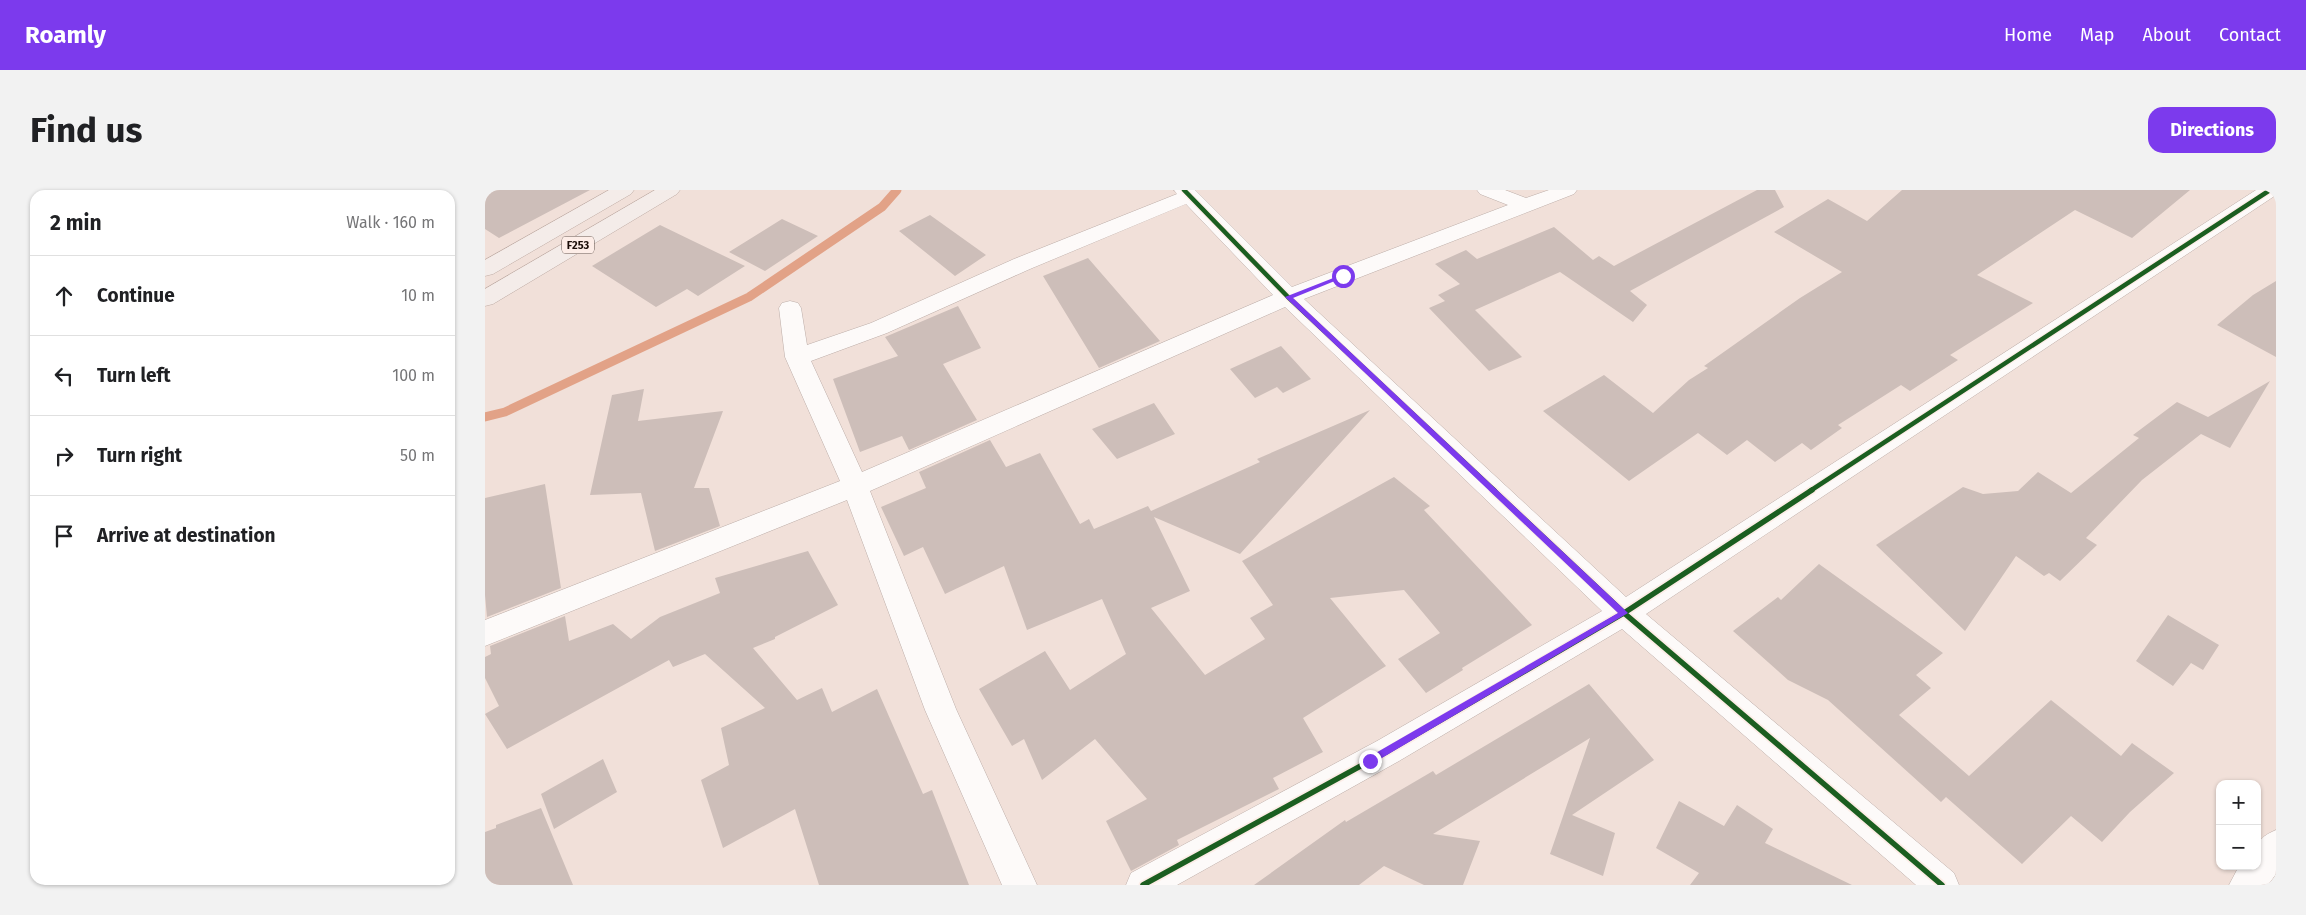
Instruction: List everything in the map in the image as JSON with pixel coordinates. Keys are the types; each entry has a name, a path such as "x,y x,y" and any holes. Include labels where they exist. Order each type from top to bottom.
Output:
{"main road":[{"name":"F253","path":"485,269 624,190"},
{"name":"F253","path":"485,299 670,190"}],"street":[{"path":"1487,190 1527,206"},
{"path":"485,633 855,486 1288,297 1567,190"},
{"path":"1143,885 1388,752 1624,613 2270,190"},
{"path":"797,358 879,328 1187,193 1288,297 1624,613 1942,885"},
{"path":"790,308 797,358 855,486 941,710 1020,885"},
{"path":"2246,885 2276,847"}],"building":[{"path":"485,190 590,190 499,238 485,229"},
{"path":"1757,190 1775,190 1784,207 1630,291 1647,305 1633,322 1560,272 1475,310 1522,357 1489,371 1429,308 1445,301 1438,295 1460,284 1435,264 1466,250 1477,259 1554,227 1593,260 1599,256 1614,266"},
{"path":"1902,190 2190,190 2132,238 2075,210 1977,275 2033,303 1950,355 1958,360 1910,391 1901,385 1838,425 1842,428 1811,450 1802,443 1775,462 1747,440 1727,455 1698,433 1629,481 1543,411 1604,375 1653,413 1689,380 1708,368 1704,366 1800,298 1842,272 1774,232 1828,199 1867,221"},
{"path":"930,215 986,255 955,276 899,231"},
{"path":"782,219 818,236 765,271 729,252"},
{"path":"660,225 745,266 698,296 687,289 656,307 592,266"},
{"path":"1088,258 1160,341 1099,368 1043,276"},
{"path":"2276,281 2276,357 2217,325 2253,295"},
{"path":"958,306 981,348 943,364 977,420 909,450 902,436 860,452 833,379 898,356 885,337"},
{"path":"1281,346 1311,379 1283,393 1277,387 1255,398 1230,369"},
{"path":"2270,381 2230,448 2201,434 2142,480 2086,538 2097,545 2060,581 2049,573 2044,576 2016,556 1965,631 1876,545 1963,487 1983,494 2018,491 2038,472 2071,493 2139,438 2133,435 2177,402 2208,417"},
{"path":"644,389 638,421 723,411 694,488 709,488 720,526 655,551 641,493 590,495 612,395"},
{"path":"1154,403 1175,434 1117,459 1092,429"},
{"path":"1370,410 1240,554 1154,517 1190,591 1151,608 1205,675 1265,639 1250,618 1273,605 1242,561 1394,477 1430,506 1424,510 1532,625 1462,668 1463,670 1426,693 1398,659 1440,633 1404,590 1330,598 1386,666 1303,718 1323,752 1273,778 1279,789 1177,840 1179,845 1131,871 1106,821 1147,799 1095,739 1042,780 1024,739 1012,746 979,689 1045,651 1070,690 1126,654 1102,599 1027,630 1004,566 945,594 923,547 904,556 881,507 926,488 919,472 990,440 1006,467 1040,453 1080,524 1089,519 1094,529 1148,506 1151,511 1260,462 1257,459"},
{"path":"545,484 561,588 487,617 485,595 485,498"},
{"path":"808,551 838,605 775,637 775,639 753,648 797,700 822,688 832,712 877,689 923,794 932,790 969,885 819,885 795,809 723,848 701,780 729,765 721,728 765,708 705,654 673,667 669,660 507,749 485,714 499,706 485,678 485,657 491,654 490,646 565,616 569,641 613,624 631,639 660,617 720,593 715,578"},
{"path":"1819,564 1943,653 1916,675 1931,688 1899,715 1969,776 2051,700 2121,756 2132,743 2174,773 2130,812 2102,842 2071,816 2022,864 1946,797 1941,802 1828,700 1788,680 1733,631 1778,597 1781,600"},
{"path":"2168,615 2219,645 2203,670 2191,663 2173,686 2136,661"},
{"path":"1589,684 1654,760 1572,815 1615,833 1603,876 1550,854 1590,738 1433,834 1480,841 1463,885 1424,885 1384,866 1359,885 1254,885 1345,820 1346,822 1433,771 1436,775"},
{"path":"603,759 617,792 554,829 541,794"},
{"path":"1679,801 1724,826 1737,805 1773,829 1765,843 1852,885 1690,885 1699,873 1656,848"},
{"path":"541,808 573,885 485,885 485,832 496,828 496,825"}],"waterway":[{"path":"485,417 505,412 749,297 882,207 897,190"}],"cycle path":[{"path":"1184,190 1288,297 1624,613 1942,885"},
{"path":"1143,885 1388,751 1624,613 2270,190"}],"route":[{"path":"1343,276 1288,297 1624,613 1370,761"}]}
